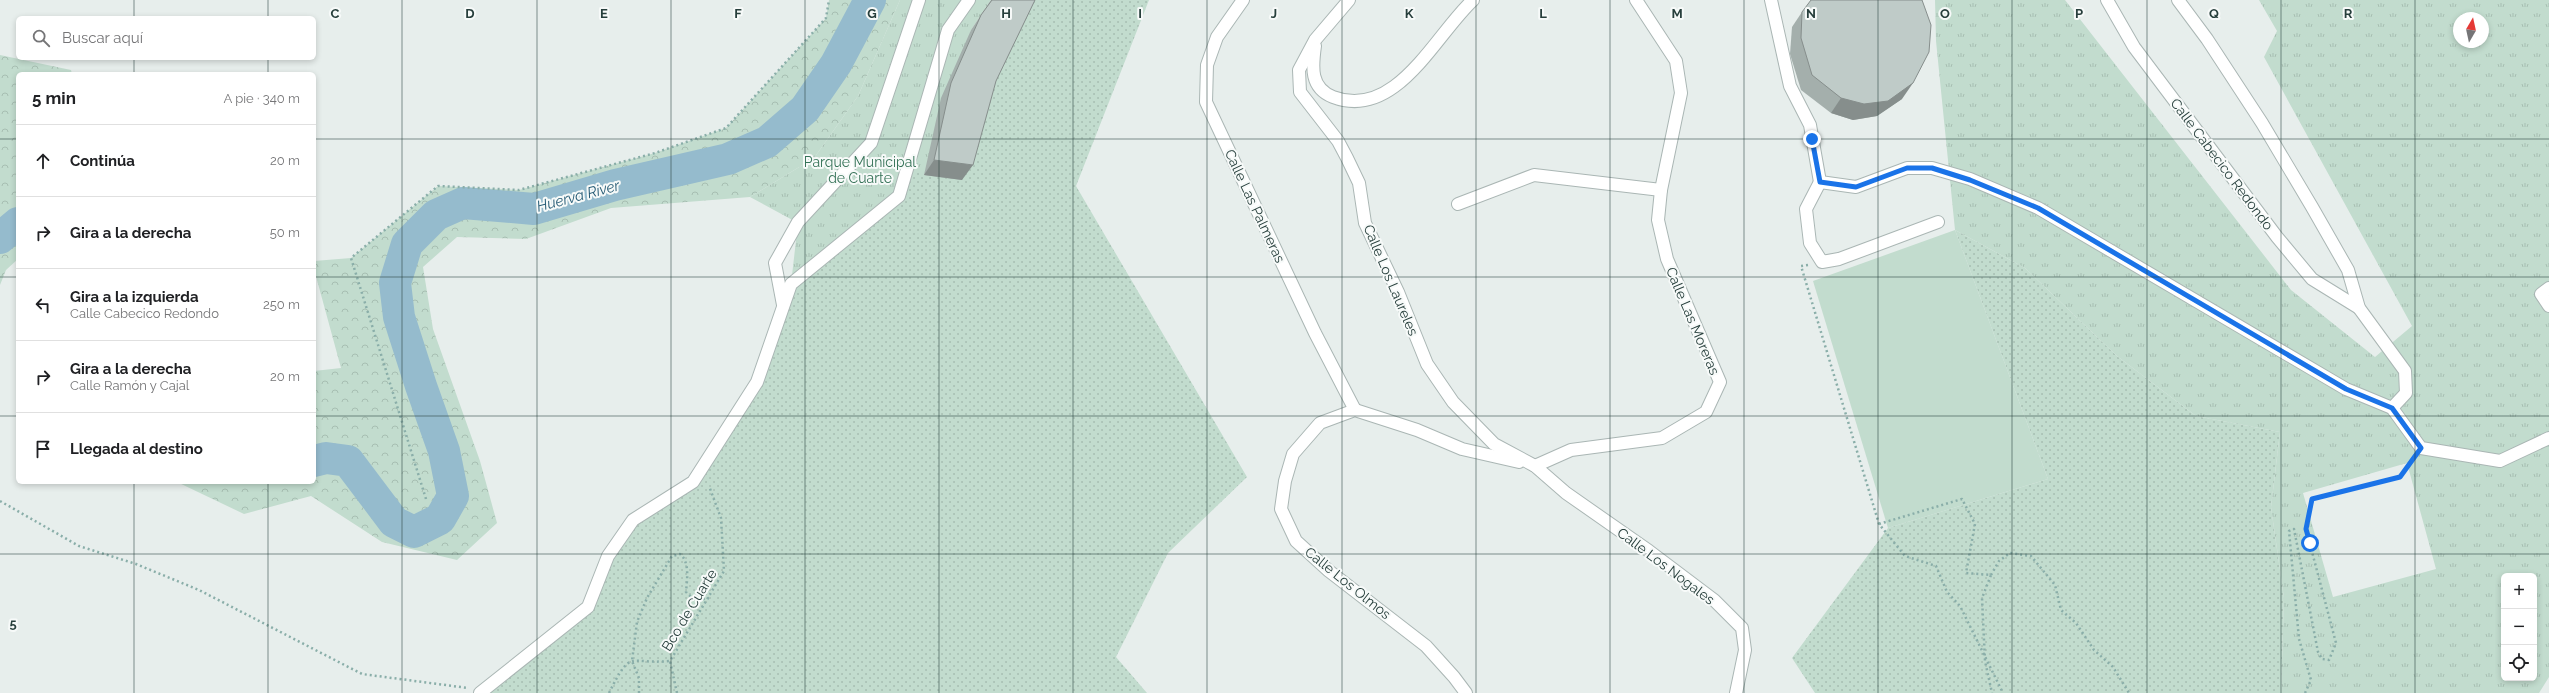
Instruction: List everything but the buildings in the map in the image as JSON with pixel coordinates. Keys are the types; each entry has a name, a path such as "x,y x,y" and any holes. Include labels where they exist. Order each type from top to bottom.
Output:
{"street":[{"path":"783,306 775,263 798,222 871,143 919,0"},
{"path":"481,691 588,607 608,556 633,520 693,482 757,382 791,284 899,196 948,30 969,0"},
{"name":"Calle Las Palmeras","path":"1243,0 1217,37 1207,65 1206,102 1315,333 1355,410"},
{"name":"Calle Los Laureles","path":"1349,0 1315,40 1299,70 1300,92 1338,141 1359,183 1365,223 1398,292 1427,364 1453,402 1494,444 1535,466"},
{"path":"1315,40 1312,70 1316,84 1324,93 1336,98 1363,102 1380,96 1422,62 1462,10 1473,0"},
{"name":"Calle Las Moreras","path":"1535,466 1571,450 1662,438 1706,412 1720,382 1667,259 1658,220 1661,190 1681,93 1676,61 1636,0"},
{"path":"1771,0 1790,86 1810,125 1820,182 1806,209 1810,243 1822,262 1839,260 1938,222"},
{"name":"Calle Cabecico Redondo","path":"2106,0 2134,47 2277,237 2312,279 2359,308"},
{"name":"Calle Cabecico Redondo","path":"2178,0 2207,40 2262,123 2348,270 2359,308 2405,371 2406,393 2392,408"},
{"path":"1820,182 1856,187 1907,168 1932,168 1970,180 2038,208 2346,389 2392,408 2421,448 2500,461 2549,438"},
{"path":"1458,204 1534,174 1661,190"},
{"path":"2549,288 2541,294 2549,306"},
{"path":"1355,410 1417,430 1462,449 1535,466"},
{"name":"Calle Los Olmos","path":"1355,410 1320,423 1293,454 1284,481 1281,509 1296,541 1329,571 1426,646 1454,676 1466,693"},
{"name":"Calle Los Nogales","path":"1535,466 1566,493 1649,551 1714,600 1742,628 1745,650 1736,693"}],"path":[{"path":"426,498 351,258 438,186 519,190 655,153 726,128 826,18 829,0"},
{"path":"1822,262 1801,266 1880,524 1905,556 1936,566 1947,592 1960,606 2003,693"},
{"path":"2305,693 2311,680 2300,639 2289,531 2294,529 2318,652 2322,659 2329,660 2336,643 2306,529 2312,499 2400,477 2421,448"},
{"name":"Bco de Cuarte","path":"677,693 670,661 724,571 721,518 702,468"},
{"path":"1880,524 1962,499 1974,524 1966,573 1991,574"},
{"path":"0,500 79,546 136,564 199,590 362,674 481,691"},
{"path":"1992,693 1985,657 1982,598 1991,574 2000,561 2010,553 2031,556 2055,585 2061,610 2076,623 2094,650 2113,667 2129,693"},
{"path":"640,693 639,678 632,661 637,622 647,598 672,556 680,554 684,558 687,567 686,592 692,598 700,600 709,598"},
{"path":"609,693 626,664 632,661 670,661"}],"green space":[{"path":"829,0 900,0 858,96 814,158 750,197 611,208 526,239 457,237 423,267 433,329 480,461 497,523 457,560 382,542 311,496 244,514 181,484 316,484 316,371 341,368 316,276 316,261 351,258 438,186 519,190 655,153 726,128 826,18"},
{"name":"Parque Municipal de Cuarte","path":"900,0 991,0 971,30 924,175 907,168 899,196 791,284 798,223 750,197 814,158 858,96"},
{"path":"1033,0 1149,0 1076,186 1247,477 1168,553 1116,657 1147,693 479,693 588,607 633,520 693,482 757,382 791,284 907,168 986,96"},
{"path":"1935,0 2065,0 2291,290 2375,357 2412,326 2264,57 2277,31 2259,0 2549,0 2549,677 2539,693 2281,693 2284,598 2271,507 2280,432 2196,416 2117,356 2025,268 1955,230 1936,41","holes":["2407,463 2436,569 2333,597 2303,493"]},
{"path":"0,55 16,58 16,60 24,60 71,70 72,72 16,72 16,261 6,270 0,285"},
{"path":"1955,230 2025,268 2117,356 2196,416 2280,432 2271,507 2284,598 2281,693 1815,693 1792,658 1888,528 2048,479"},
{"path":"1955,230 2048,479 1888,528 1813,281"}],"waterway":[{"name":"Huerva River","path":"316,460 326,458 348,461 394,522 414,532 440,519 453,496 444,451 399,317 395,283 407,244 436,215 463,203 534,209 615,185 728,159 767,142 805,109 836,64 870,0"},
{"name":"Huerva River","path":"0,238 16,225"}],"route":[{"path":"1812,139 1820,182 1856,187 1907,168 1932,168 1970,180 2038,208 2346,389 2392,408 2421,448 2400,477 2312,499 2306,529 2310,543"}]}
